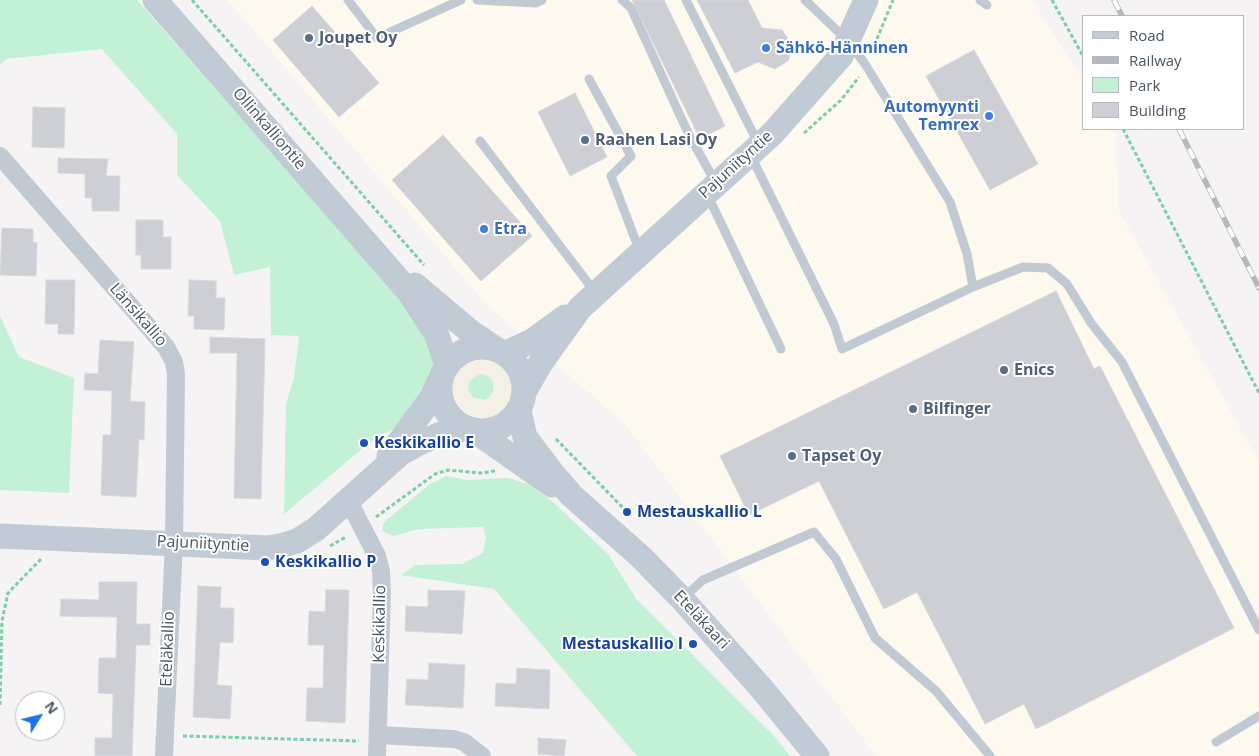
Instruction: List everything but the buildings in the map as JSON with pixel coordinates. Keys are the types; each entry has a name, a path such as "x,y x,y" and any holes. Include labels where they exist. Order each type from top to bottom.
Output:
{"street":[{"name":"Ollinkalliontie","path":"155,0 382,258 426,316 436,335 444,372"},
{"name":"Pajuniityntie","path":"501,351 532,341 588,300 755,149 841,56 866,0"},
{"name":"Länsikallio","path":"0,156 171,353 176,374 174,543"},
{"name":"Ollinkalliontie","path":"382,258 472,333 501,351"},
{"name":"Pajuniityntie","path":"522,402 540,364 588,300"},
{"path":"483,346 501,351 517,365 522,373 522,402 503,426 490,431 471,430 458,424 445,410 441,400 444,372 451,359 467,349 483,346"},
{"name":"Pajuniityntie","path":"379,471 431,399 444,372"},
{"name":"Eteläkaari","path":"522,402 521,426 534,452 572,496"},
{"name":"Pajuniityntie","path":"0,536 267,548 280,546 297,540 316,529 401,453 441,434 471,430"},
{"name":"Eteläkaari","path":"471,430 537,476 572,496 609,526 682,599 762,689 818,756"},
{"name":"Keskikallio","path":"348,500 377,556 381,571 382,594 377,744"},
{"name":"Eteläkallio","path":"164,756 174,543"},
{"path":"377,744 454,739 464,742 482,756"}],"lane":[{"path":"348,0 377,38 461,0"},
{"path":"477,0 536,3 542,0"},
{"path":"622,0 631,8 689,135 781,349"},
{"path":"686,0 834,324 842,349 973,287 1023,267 1048,268 1067,284 1091,323 1122,362 1259,630"},
{"path":"805,0 848,41 865,64 950,202 967,254 973,287"},
{"path":"589,79 631,156 611,176 640,252"},
{"path":"480,141 588,300"},
{"path":"682,599 703,580 814,532 836,559 875,638 936,691 990,756"},
{"path":"1216,742 1259,716"}],"path":[{"path":"192,0 427,269"},
{"path":"1052,0 1082,54"},
{"path":"1124,130 1259,393"},
{"path":"551,434 627,512"},
{"path":"0,704 2,621 8,593 42,558"},
{"path":"165,735 377,744"}],"shaded area":[{"path":"228,0 1032,0 1082,78 1082,130 1114,130 1116,134 1118,209 1259,462 1259,756 876,756 624,423 486,304"}],"green space":[{"path":"0,0 137,0 391,287 436,351 429,388 398,426 374,439 284,514 286,404 294,378 299,336 271,335 270,267 234,275 220,221 177,175 177,134 102,49 6,59 0,65"},
{"path":"0,316 19,357 74,378 69,493 0,490"},
{"path":"481,374 490,378 494,387 490,396 481,400 472,396 468,387 472,378"},
{"path":"447,476 467,480 508,478 528,484 553,502 608,554 637,600 774,736 790,756 637,756 494,589 401,575 415,565 462,564 483,553 486,537 483,527 419,529 393,536 382,531 384,522 430,484"}],"sand":[{"path":"475,358 486,358 502,364 509,372 513,382 513,393 509,404 502,412 490,418 476,417 464,412 454,395 453,382 459,369","holes":["480,374 488,375 494,382 492,395 485,400 472,397 468,390 469,381"]}],"railway":[{"path":"1114,0 1122,15"},
{"path":"1180,130 1259,288"}],"place":[{"name":"Joupet Oy","path":"309,38"},
{"name":"Sähkö-Hänninen","path":"766,48"},
{"name":"Automyynti Temrex","path":"989,116"},
{"name":"Raahen Lasi Oy","path":"585,140"},
{"name":"Etra","path":"484,229"},
{"name":"Enics","path":"1004,370"},
{"name":"Bilfinger","path":"913,409"},
{"name":"Keskikallio E","path":"364,443"},
{"name":"Tapset Oy","path":"792,456"},
{"name":"Mestauskallio L","path":"627,512"},
{"name":"Keskikallio P","path":"265,562"},
{"name":"Mestauskallio I","path":"693,644"}]}
